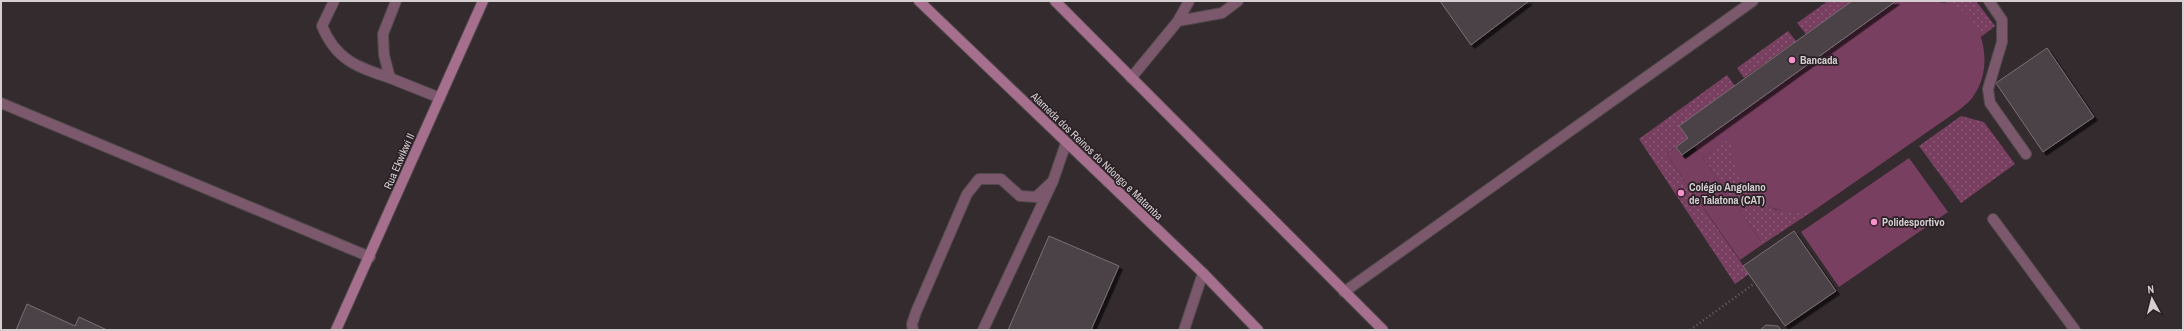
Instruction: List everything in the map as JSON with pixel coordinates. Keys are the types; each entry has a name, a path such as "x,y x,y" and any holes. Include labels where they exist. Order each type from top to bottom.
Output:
{"main road":[{"name":"Rua Ekwikwi II","path":"336,330 370,257 483,1"},
{"name":"Alameda dos Reinos do Ndongo e Matamba","path":"919,1 1203,273 1258,330"},
{"path":"1055,1 1383,330"}],"lane":[{"path":"334,1 322,26 332,47 363,69 440,98"},
{"path":"390,78 384,55 383,34 396,1"},
{"path":"1132,78 1178,21 1189,1"},
{"path":"1178,21 1222,13 1238,1"},
{"path":"1344,292 1753,1"},
{"path":"1989,1 2002,20 2002,42 1988,89 1990,103 2026,154"},
{"path":"1,103 370,257"},
{"path":"983,330 1053,181 1066,143"},
{"path":"913,330 912,324 916,312 967,194 979,179 1001,179 1020,196 1036,196 1053,181"},
{"path":"1993,219 2075,330"},
{"path":"1184,330 1203,273"}],"path":[{"path":"1690,330 1755,283"}],"shaded area":[{"path":"1828,1 1852,1 1806,34 1797,23"},
{"path":"1896,1 1931,1 1951,4 1963,10 1972,20 1983,44 1984,57 1984,71 1980,84 1973,97 1959,110 1816,209 1803,212 1795,213 1780,210 1766,205 1755,198 1739,177 1733,151 1734,136 1703,158 1763,244 1740,260 1666,154 1676,147 1685,159 1697,150 1694,146"},
{"path":"1942,1 1976,1 1995,26 1981,37 1965,15 1955,7"},
{"path":"1788,31 1796,41 1744,78 1737,68"},
{"path":"1727,75 1735,86 1679,126 1688,138 1666,154 1749,274 1735,284 1639,139"},
{"path":"1961,116 1984,122 2015,164 1961,203 1919,146"},
{"path":"1734,135 1744,186 1758,201 1776,210 1796,213 1816,209 1763,244 1703,158"},
{"name":"Polidesportivo","path":"1909,158 1948,212 1839,287 1801,232"}],"building":[{"path":"1440,1 1529,1 1471,45"},
{"name":"Bancada","path":"1852,1 1896,1 1682,155 1676,147 1688,138 1679,126"},
{"path":"2047,48 2094,117 2043,152 1996,83"},
{"path":"1794,231 1836,291 1785,326 1743,266"},
{"path":"1049,236 1119,266 1091,330 1008,330"},
{"path":"27,304 75,326 79,317 107,330 16,330"},
{"path":"1766,325 1778,326 1781,330 1760,330"}],"place":[{"name":"Bancada","path":"1792,60"},
{"name":"Colégio Angolano de Talatona (CAT)","path":"1681,193"},
{"name":"Polidesportivo","path":"1874,222"}]}
